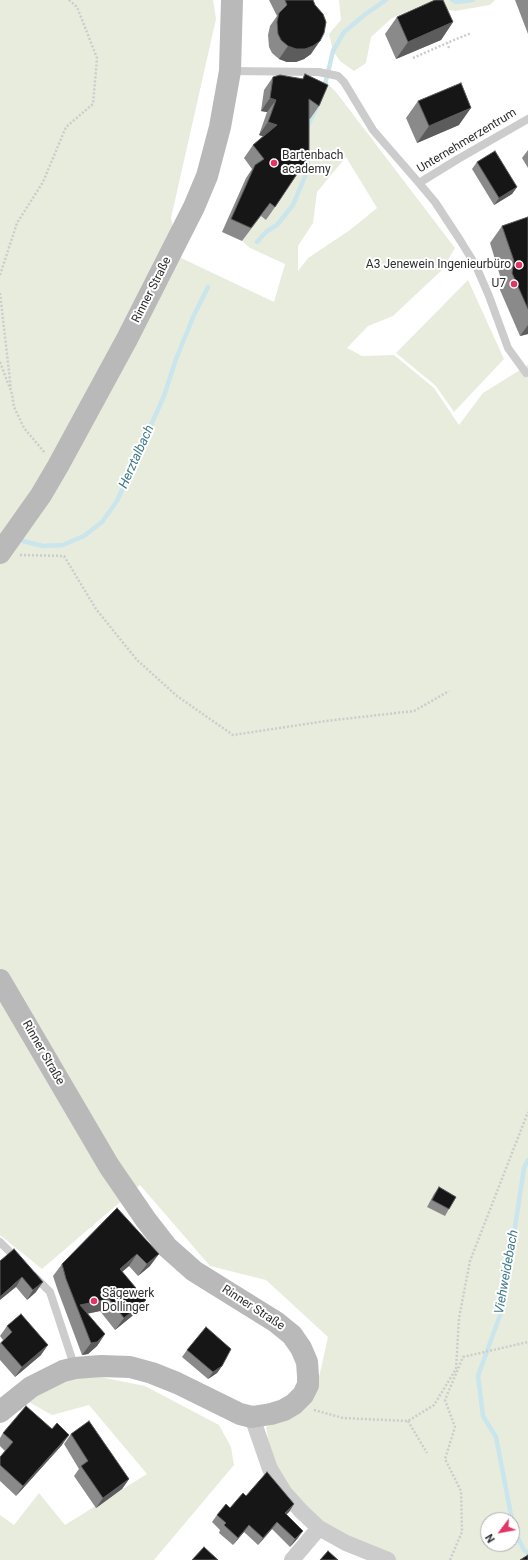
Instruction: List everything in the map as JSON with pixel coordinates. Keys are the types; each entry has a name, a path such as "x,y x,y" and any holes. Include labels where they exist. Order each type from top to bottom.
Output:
{"main road":[{"name":"Rinner Straße","path":"7,551 18,528 41,495 58,466 127,339 194,207 207,176 216,141 230,71 232,0"},
{"name":"Rinner Straße","path":"0,980 109,1166 146,1220 167,1247 194,1271 276,1322 292,1335 302,1348 307,1362 308,1385 303,1395 294,1404 284,1410 252,1417 240,1414 177,1383 152,1373 130,1367 101,1366 75,1368 31,1387 0,1412"}],"street":[{"path":"252,1417 270,1469 284,1492 319,1528 378,1558"},
{"path":"292,1560 319,1528"}],"lane":[{"name":"Unternehmerzentrum","path":"230,71 319,72 334,75 341,79 382,142 419,183 460,240 476,266 489,296 508,348 526,373"},
{"name":"Unternehmerzentrum","path":"419,183 528,119"},
{"path":"2,1248 25,1267 50,1292 75,1368"}],"path":[{"path":"0,275 17,224 43,182 66,127 93,104 97,58 77,7 69,0"},
{"path":"413,58 471,33"},
{"path":"447,43 449,48"},
{"path":"0,292 14,407 24,428 42,451 58,466"},
{"path":"0,362 12,394"},
{"path":"7,551 64,556 96,609 137,660 177,696 233,735 326,721 414,712 449,691"},
{"path":"294,1404 343,1418 408,1421 434,1405 456,1369 459,1318 470,1261 528,1112"},
{"path":"450,1560 462,1532 461,1491 445,1459 455,1427 445,1400 463,1357 528,1342"},
{"path":"408,1421 427,1453"}],"shaded area":[{"path":"0,0 213,0 216,19 171,218 179,257 274,302 285,264 250,248 242,241 261,216 267,220 303,115 310,119 316,81 326,82 336,92 455,248 442,270 393,316 368,326 347,348 362,356 394,355 434,388 459,425 483,393 528,365 528,1560 388,1560 319,1528 273,1464 266,1427 315,1395 328,1337 266,1280 210,1266 140,1185 42,1269 0,1235","holes":["346,157 377,208 350,230 308,258 298,271 298,246 313,223 317,192"]},
{"path":"339,0 495,0 490,5 455,11 422,5 392,18 371,37 366,63 354,71 340,61 333,51 329,34 341,20"},
{"path":"468,280 504,359 454,412 436,386 396,353"},
{"path":"85,1374 145,1386 219,1425 231,1447 234,1465 154,1560 0,1560 0,1515 14,1525 39,1493 65,1525 147,1474 89,1405 52,1415 13,1393"}],"building":[{"path":"285,0 313,0 315,5 323,14 326,22 324,33 320,41 305,49 296,49 288,46 281,40 278,34 277,22 279,13 287,5"},
{"path":"435,0 443,0 453,22 408,42 397,17"},
{"name":"Bartenbach academy","path":"305,74 328,85 319,106 309,99 309,156 275,207 270,203 251,228 231,219 255,165 264,159 253,145 277,125 268,122 276,100 270,98 273,77 280,75 303,79"},
{"path":"461,83 471,108 429,126 418,101"},
{"path":"495,151 517,187 499,198 477,162"},
{"path":"528,217 528,309 512,273 514,261 502,226"},
{"path":"439,1187 456,1197 449,1209 432,1200"},
{"path":"117,1208 159,1254 147,1264 137,1254 120,1269 146,1300 124,1318 109,1299 80,1305 105,1334 97,1342 91,1343 66,1279 62,1264"},
{"path":"14,1249 43,1282 33,1290 22,1277 0,1297 0,1261"},
{"path":"21,1314 48,1345 22,1367 1,1343 12,1332 7,1326"},
{"path":"206,1327 231,1349 222,1366 213,1372 187,1350"},
{"path":"26,1406 52,1429 57,1423 69,1435 23,1486 0,1465 0,1457 13,1442 3,1433"},
{"path":"89,1421 129,1479 103,1498 81,1466 88,1461 71,1434"},
{"path":"267,1472 294,1504 285,1513 303,1531 295,1539 277,1522 263,1538 249,1525 238,1538 224,1525 226,1523 217,1515 226,1504 230,1508 243,1493 246,1496"},
{"path":"204,1547 218,1560 192,1560"},
{"path":"328,1551 338,1560 320,1560"},
{"path":"528,1555 528,1560 520,1560"}],"waterway":[{"name":"Herztalbach","path":"324,89 333,51 344,32 386,0"},
{"name":"Herztalbach","path":"452,0 456,2 473,0"},
{"name":"Herztalbach","path":"307,127 317,107"},
{"name":"Herztalbach","path":"257,242 266,232 277,225 293,205 308,169 307,153"},
{"name":"Herztalbach","path":"17,538 43,546 63,545 84,536 102,522 117,501 164,396 176,359 194,315 208,287"},
{"name":"Viehweidebach","path":"510,1512 496,1437 483,1416 478,1376 503,1307 524,1168 528,1160"},
{"name":"Viehweidebach","path":"520,1542 524,1550 528,1553"}],"place":[{"name":"Bartenbach academy","path":"274,163"},
{"name":"A3 Jenewein Ingenieurbüro","path":"519,265"},
{"name":"U7","path":"514,284"},
{"name":"Sägewerk Dollinger","path":"94,1301"}]}
